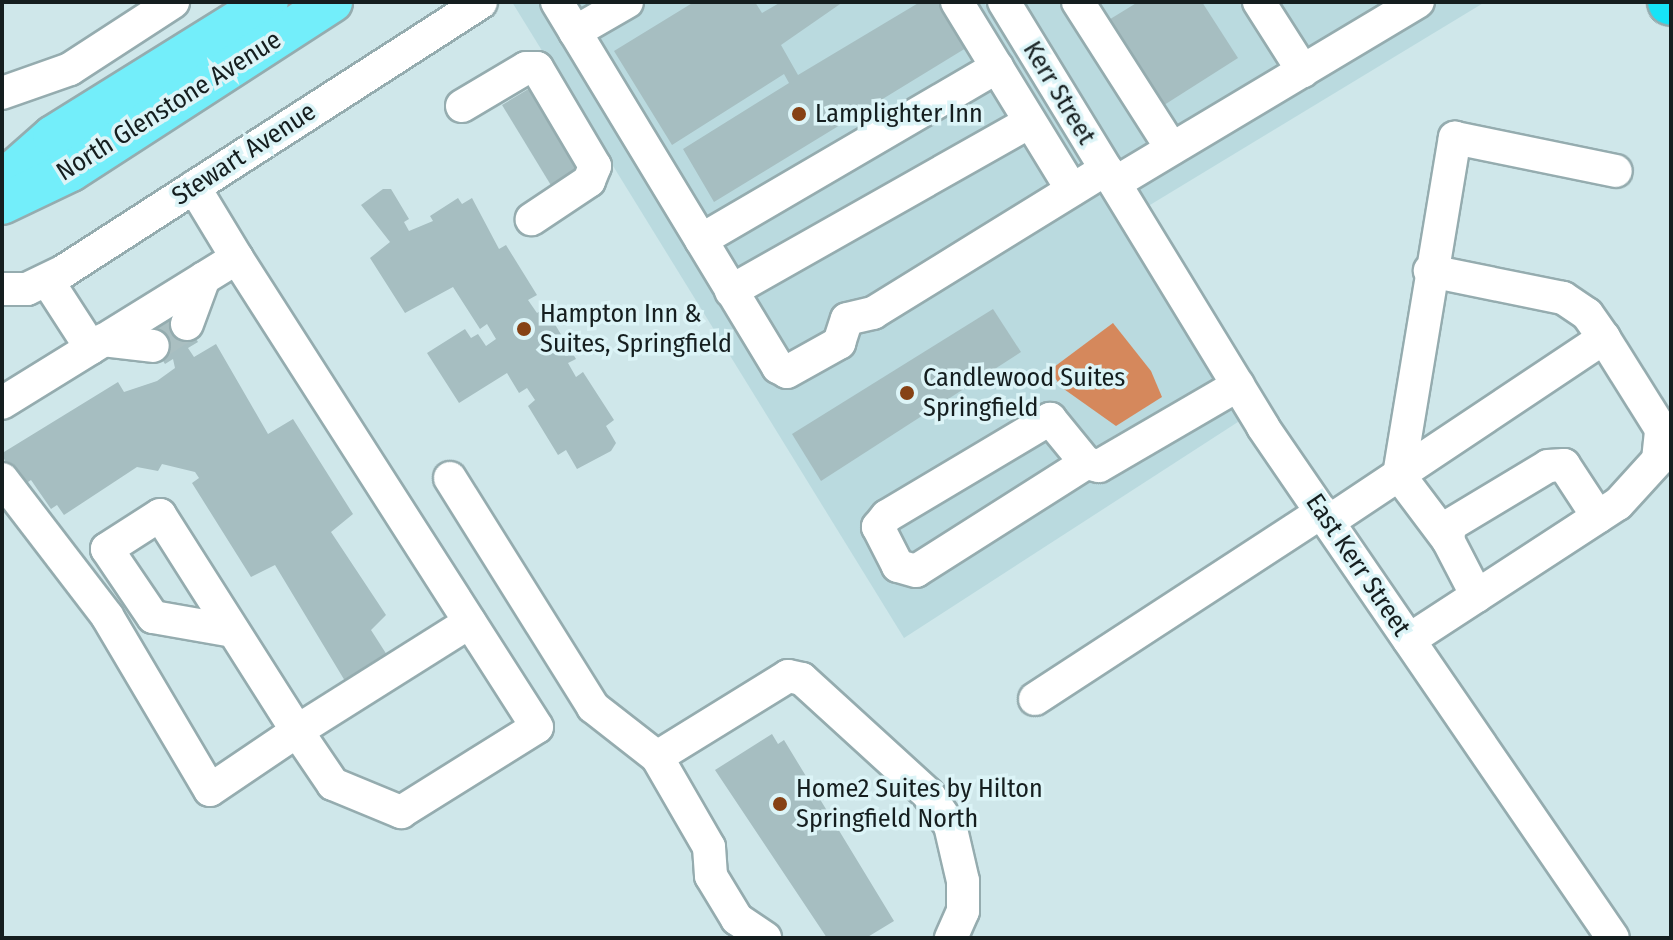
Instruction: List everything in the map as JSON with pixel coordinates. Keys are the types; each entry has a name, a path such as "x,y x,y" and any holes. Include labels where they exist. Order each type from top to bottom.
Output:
{"main road":[{"name":"North Glenstone Avenue","path":"2,181 53,136 268,2"},
{"name":"North Glenstone Avenue","path":"2,204 71,171 332,2"}],"street":[{"path":"2,93 70,69 173,2"},
{"name":"Stewart Avenue","path":"2,289 27,289 47,280 481,2"},
{"path":"557,2 778,367 794,371 839,343 847,319 873,313 1072,190 1172,149 1418,2"},
{"path":"575,32 627,2"},
{"path":"957,2 1072,190"},
{"name":"Kerr Street","path":"1004,2 1110,176"},
{"path":"1078,2 1172,149"},
{"path":"1271,6 1303,71"},
{"path":"701,240 997,67"},
{"path":"462,106 526,68 537,68 595,166 589,181 532,219"},
{"path":"731,291 1030,122"},
{"path":"1477,596 1448,540 1399,475 1430,271 1455,138 1616,171"},
{"name":"East Kerr Street","path":"1110,176 1238,385 1325,517 1613,938"},
{"path":"194,187 537,727 401,812 333,784 233,631"},
{"path":"2,403 237,258"},
{"path":"1409,640 1598,517 1640,484 1658,460 1661,429 1587,314 1563,298 1430,271"},
{"path":"187,324 204,278"},
{"path":"47,280 97,344 153,346"},
{"path":"1035,699 1325,517 1399,475 1604,338"},
{"path":"1086,463 916,571 898,566 878,527 887,516 1050,419 1086,463 1099,466 1238,385"},
{"path":"1448,540 1450,525 1548,466 1564,465 1598,517"},
{"path":"450,478 593,707 657,757 709,847 711,876 730,908 765,938"},
{"path":"2,480 107,616 210,790 470,622"},
{"path":"657,757 788,676 802,679 928,794 950,825 963,881 963,911 951,938"}],"shaded area":[{"path":"512,2 984,2 1241,420 904,638"},
{"path":"1018,2 1485,2 1145,208"},
{"path":"1113,323 1151,371 1162,397 1116,426 1061,387 1050,370"}],"building":[{"name":"Lamplighter Inn","path":"694,2 755,2 762,13 781,2 843,2 781,45 798,75 920,2 939,2 966,48 714,202 683,149 789,83 784,74 672,145 614,51"},
{"path":"1138,2 1202,2 1238,58 1161,107 1107,21"},
{"path":"540,82 589,165 552,187 502,105"},
{"name":"Hampton Inn & Suites, Springfield","path":"383,189 391,189 409,219 404,222 409,231 433,221 430,216 458,198 462,204 472,198 499,249 506,245 537,295 528,300 537,313 545,308 576,359 568,363 576,377 583,372 614,420 606,426 616,443 611,451 577,469 566,450 558,455 528,406 535,400 527,388 519,393 507,373 459,403 427,353 465,329 471,338 478,334 486,346 496,339 487,324 480,329 453,287 405,313 370,258 390,242 361,205"},
{"path":"177,308 198,342 188,348 194,357 216,344 268,434 293,419 353,514 331,532 386,615 371,630 387,655 345,681 275,565 251,577 192,483 199,478 195,472 162,464 158,471 137,467 64,515 57,505 51,509 31,480 25,484 17,478 4,459 4,452 118,382 124,392 157,381 175,368 173,359 165,364 143,329"},
{"name":"Candlewood Suites Springfield","path":"993,309 1021,352 821,481 792,434"},
{"name":"Home2 Suites by Hilton Springfield North","path":"772,734 778,744 784,740 894,921 866,938 827,938 715,770"}],"tunnel":[{"path":"153,346 187,324"}],"place":[{"name":"Lamplighter Inn","path":"799,114"},
{"name":"Hampton Inn & Suites, Springfield","path":"524,329"},
{"name":"Candlewood Suites Springfield","path":"907,393"},
{"name":"Home2 Suites by Hilton Springfield North","path":"780,804"}]}
